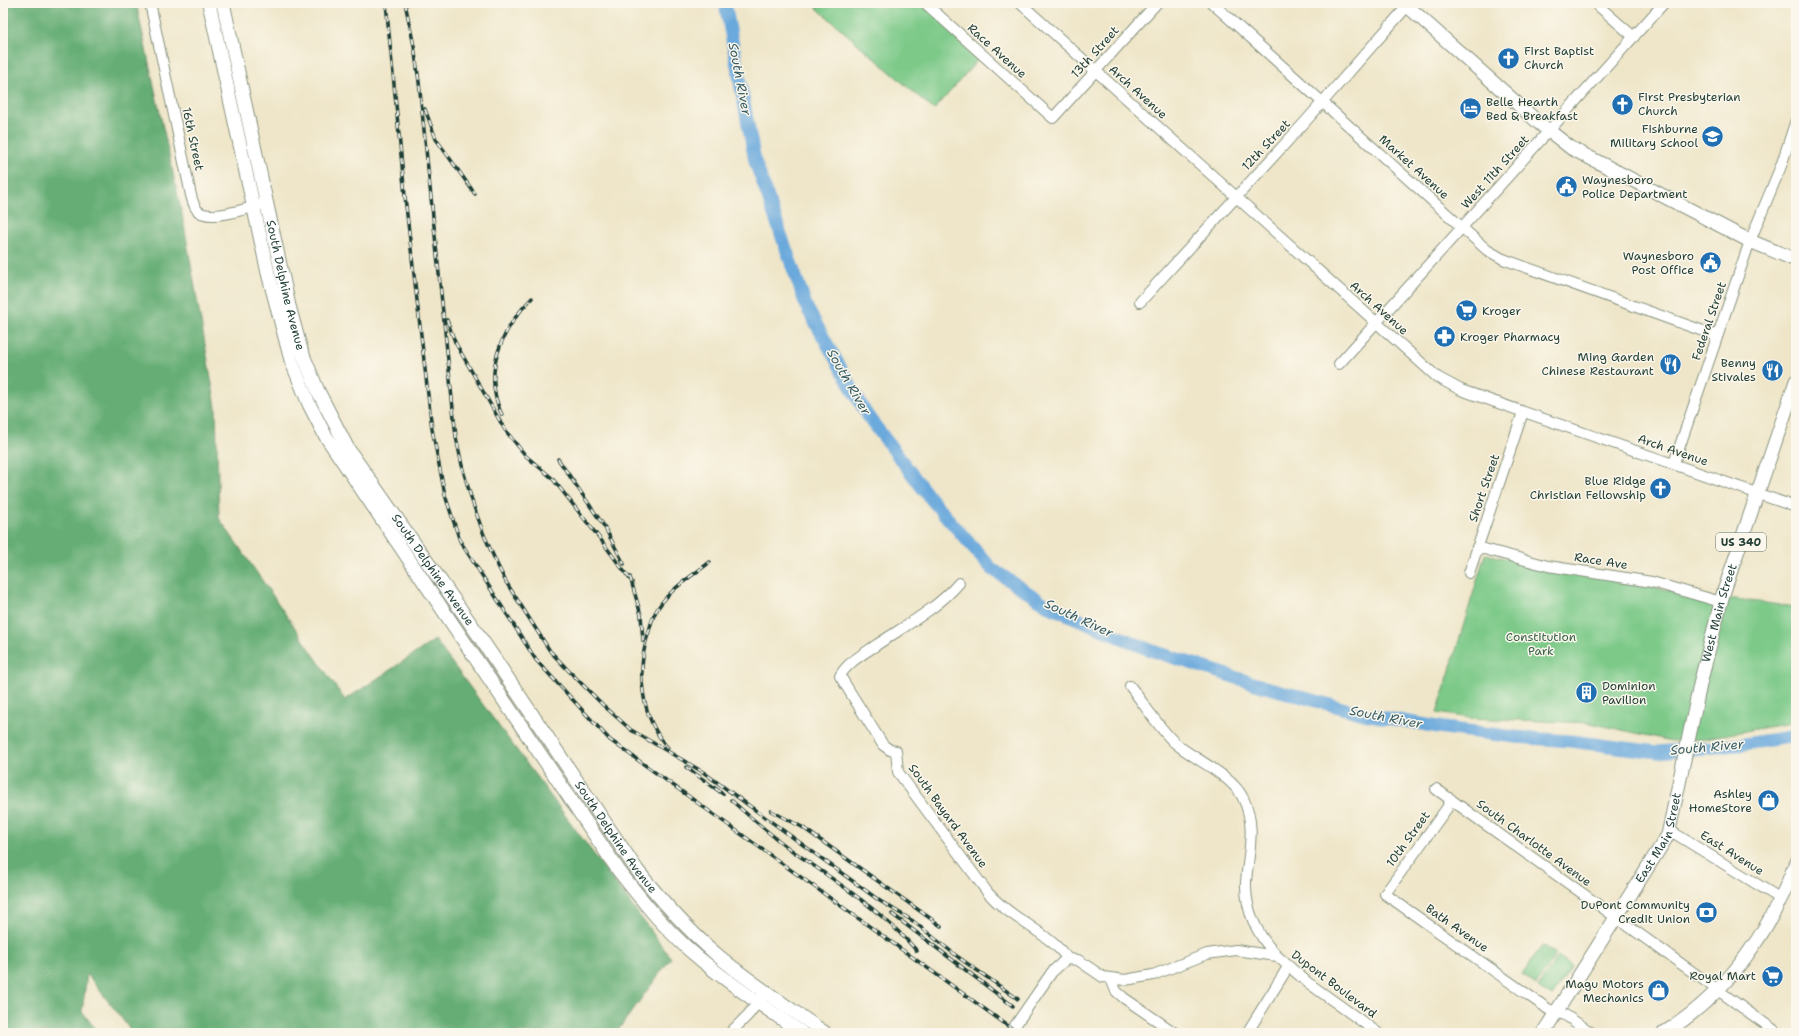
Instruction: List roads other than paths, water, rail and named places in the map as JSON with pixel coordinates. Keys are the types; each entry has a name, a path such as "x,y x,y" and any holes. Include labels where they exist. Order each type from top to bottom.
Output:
{"main road":[{"name":"South Delphine Avenue","path":"209,3 260,204"},
{"name":"South Delphine Avenue","path":"223,3 260,204 268,273 291,360 309,404 325,435 623,877 657,917 700,959 825,1033"},
{"path":"1407,4 1548,132 1587,157 1750,241 1796,260"},
{"name":"West Main Street","path":"1680,782 1696,705 1721,602 1796,381"},
{"name":"East Main Street","path":"1543,1033 1663,844 1669,830 1680,782"},
{"path":"1664,1033 1718,990 1756,944 1781,899 1796,862"},
{"name":"South Delphine Avenue","path":"762,997 802,1033"}],"street":[{"name":"16th Street","path":"150,3 193,201 199,212 205,214 222,214 260,204"},
{"name":"Race Avenue","path":"925,3 1052,118"},
{"name":"Arch Avenue","path":"1020,3 1437,378 1449,385 1523,412 1674,463 1796,507"},
{"name":"13th Street","path":"1052,118 1157,3"},
{"name":"Market Avenue","path":"1212,3 1488,250 1503,259 1717,336"},
{"path":"1595,3 1634,37"},
{"name":"West 11th Street","path":"1339,364 1664,3"},
{"name":"12th Street","path":"1140,302 1322,102 1407,4"},
{"name":"Federal Street","path":"1674,463 1750,241 1781,166 1796,120"},
{"name":"Short Street","path":"1469,573 1523,412"},
{"name":"Race Ave","path":"1478,548 1548,566 1652,582 1721,602"},
{"name":"South Bayard Avenue","path":"959,584 927,611 863,654 840,676 883,745 890,750 896,750 898,772 988,893 998,903 1053,941 1068,959"},
{"path":"1130,686 1175,742 1229,782 1243,797 1251,826 1251,842 1246,882 1247,899 1251,916 1259,934 1276,956"},
{"name":"South Charlotte Avenue","path":"1436,789 1560,879 1616,917 1778,1033"},
{"name":"10th Street","path":"1385,894 1451,799"},
{"name":"East Avenue","path":"1669,830 1781,899"},
{"name":"Bath Avenue","path":"1385,894 1548,1009 1565,1015 1592,1033"},
{"name":"Dupont Boulevard","path":"1111,979 1125,980 1139,978 1159,972 1195,957 1223,951 1250,951 1276,956 1288,967 1378,1033"},
{"path":"1010,1033 1052,972 1068,959 1078,960 1097,973 1111,979 1116,991 1124,998 1175,1033"},
{"path":"1247,1033 1288,967"},
{"path":"730,1033 762,997"}],"waterway":[{"name":"South River","path":"725,3 755,161 807,308 867,415 930,498 992,569 1050,607 1150,650 1262,686 1364,714 1444,728 1657,752 1738,745 1796,736"}],"railway":[{"path":"386,3 406,206 432,429 445,495 460,541 536,660 610,740 1018,1033"},
{"path":"405,3 414,46 419,82 456,437 463,470 473,504 484,535 506,582 550,651 603,705 631,730 703,772 880,901 913,921 958,957 1018,999"},
{"path":"425,109 436,139 475,194"},
{"path":"502,415 496,399 494,383 498,352 511,323 532,298"},
{"path":"447,320 455,342 505,430 526,456 552,478 632,582"},
{"path":"558,459 604,526 624,564"},
{"path":"668,748 651,722 646,707 642,677 645,646 653,616 663,601 682,583 710,562"},
{"path":"630,577 641,615 643,641"},
{"path":"686,767 723,794"},
{"path":"731,800 786,846 874,910 917,951"},
{"path":"771,811 802,827 941,926"},
{"path":"892,914 1013,1006"}],"place":[{"name":"First Baptist Church","path":"1509,58"},
{"name":"First Presbyterian Church","path":"1623,104"},
{"name":"Belle Hearth Bed & Breakfast","path":"1470,109"},
{"name":"Fishburne Military School","path":"1713,136"},
{"name":"Waynesboro Police Department","path":"1567,187"},
{"name":"Waynesboro Post Office","path":"1710,263"},
{"name":"Kroger","path":"1466,311"},
{"name":"Kroger Pharmacy","path":"1444,337"},
{"name":"Ming Garden Chinese Restaurant","path":"1670,364"},
{"name":"Benny Stivales","path":"1772,370"},
{"name":"Blue Ridge Christian Fellowship","path":"1661,488"},
{"name":"Dominion Pavilion","path":"1587,693"},
{"name":"Ashley HomeStore","path":"1768,801"},
{"name":"DuPont Community Credit Union","path":"1706,912"},
{"name":"Royal Mart","path":"1772,976"},
{"name":"Magu Motors Mechanics","path":"1659,991"}],"park label":[{"name":"Constitution Park","path":"1541,644"}]}
